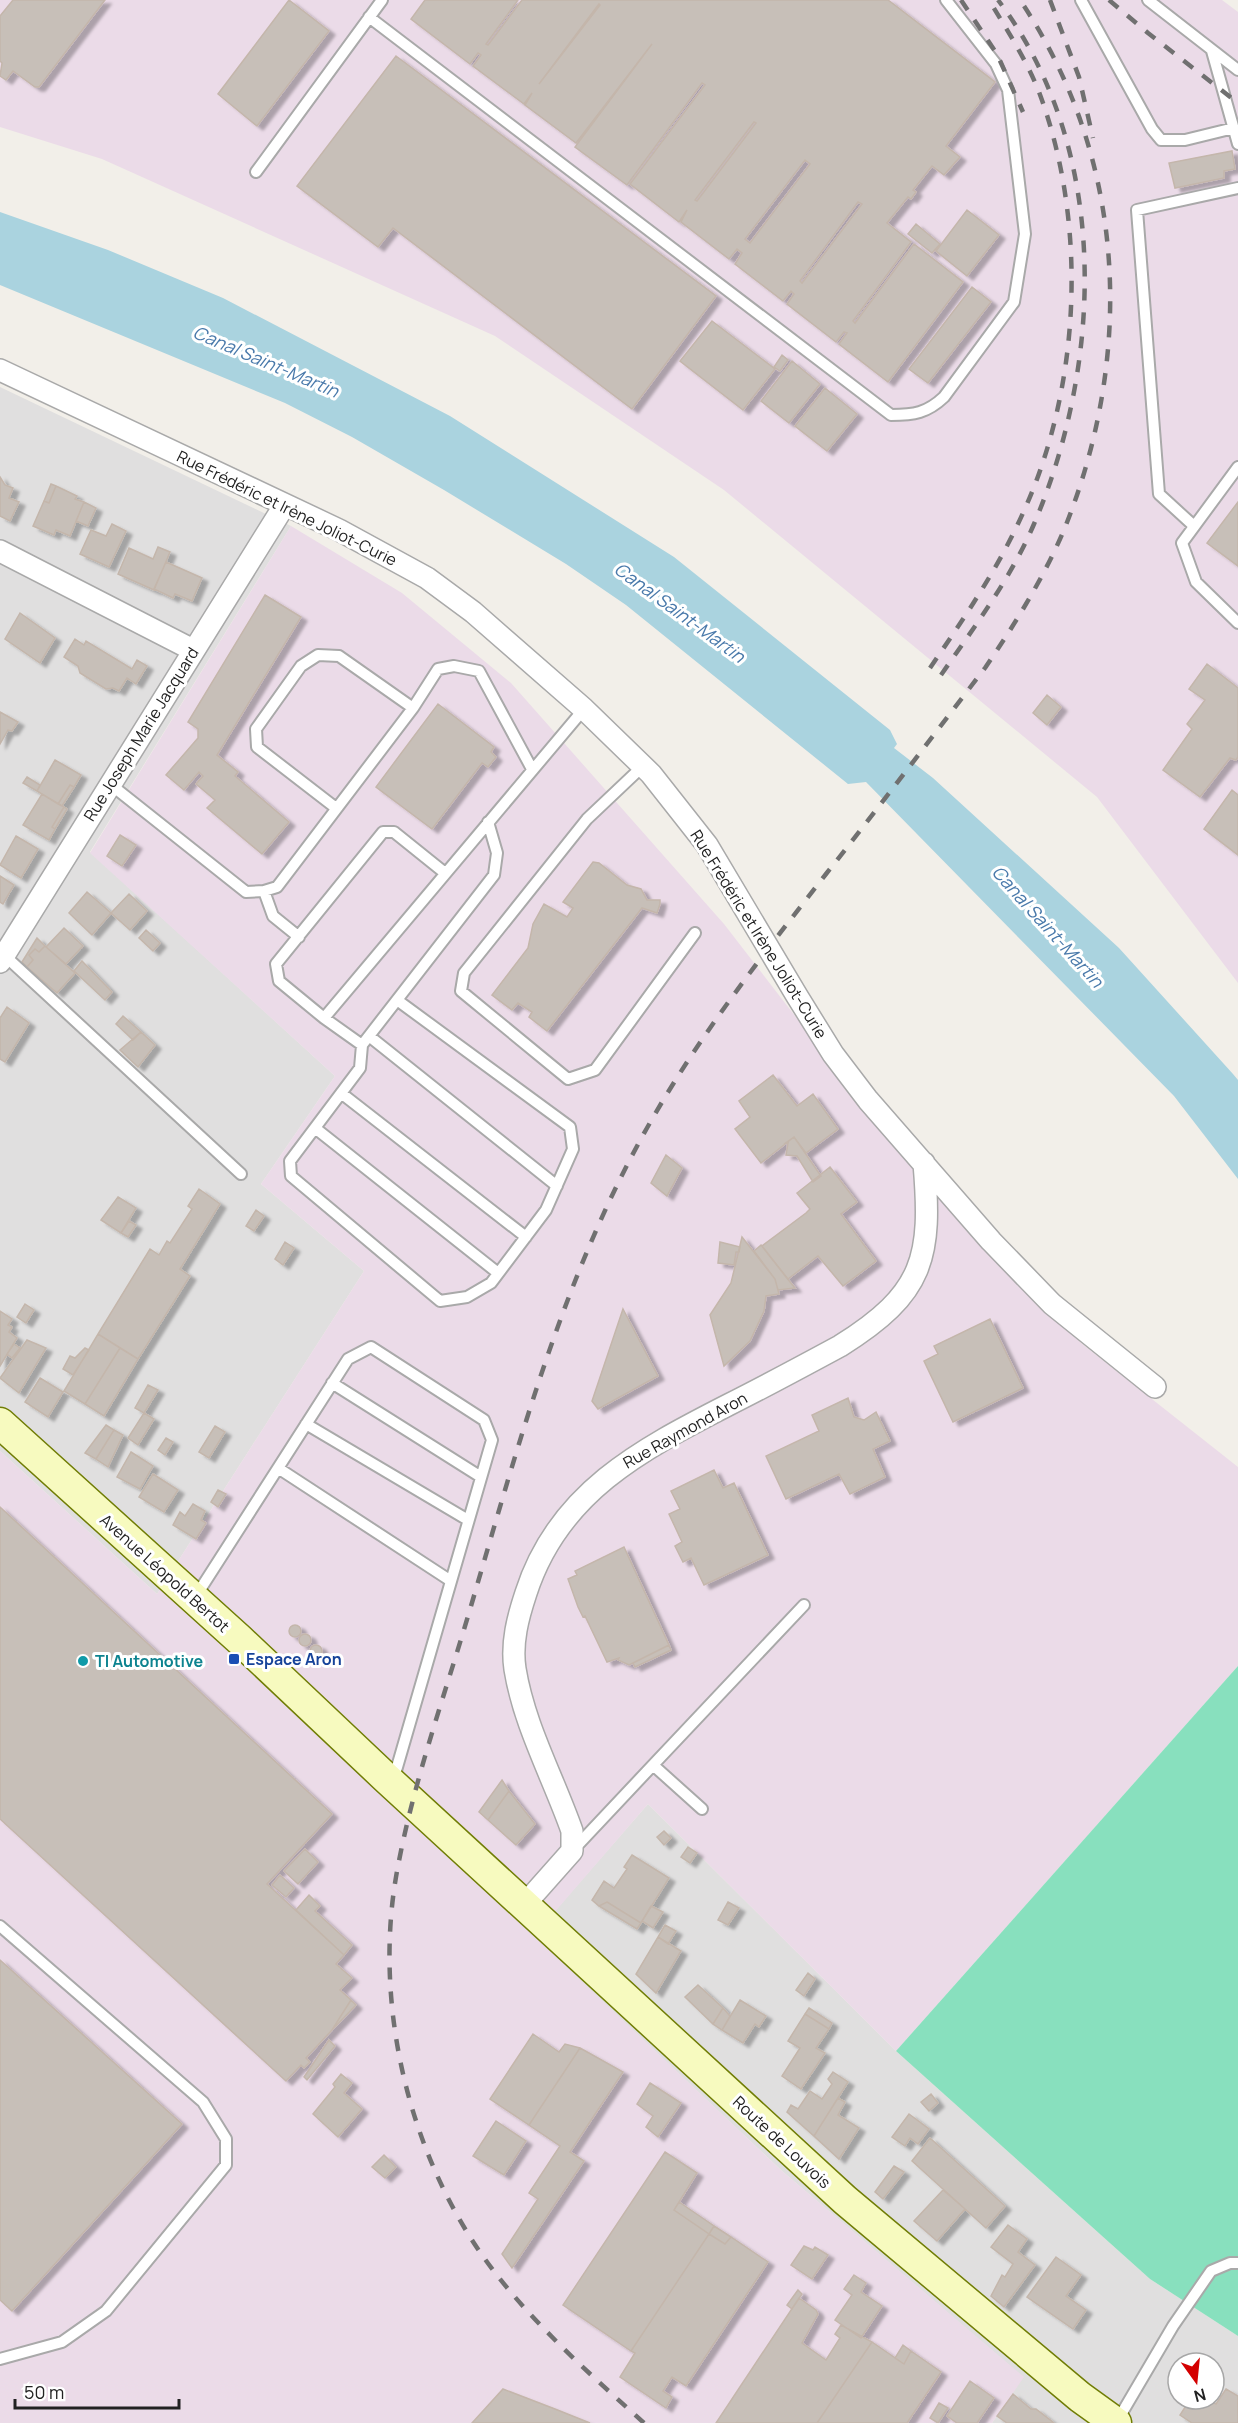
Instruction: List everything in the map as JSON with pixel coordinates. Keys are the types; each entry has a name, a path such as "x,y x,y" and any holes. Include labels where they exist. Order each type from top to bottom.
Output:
{"street":[{"name":"Rue Frédéric et Irène Joliot-Curie","path":"0,370 339,530 427,578 473,612 584,709 642,766 707,845 833,1054 868,1100 991,1241 1052,1304 1155,1388"},
{"name":"Rue Joseph Marie Jacquard","path":"2,959 284,506"},
{"path":"0,551 193,650"},
{"name":"Rue Raymond Aron","path":"572,1851 572,1831 522,1698 515,1667 514,1634 531,1575 544,1547 566,1517 589,1492 642,1451 840,1346 864,1331 888,1310 919,1268 925,1248 928,1228 924,1162"},
{"name":"Avenue Léopold Bertot","path":"0,1423 462,1845"},
{"name":"Route de Louvois","path":"462,1845 845,2200 1071,2389 1116,2423"},
{"path":"525,1904 572,1851"}],"lane":[{"path":"256,172 382,0"},
{"path":"369,18 891,415 918,415 932,408 944,397 1014,302 1025,234 1016,136 1008,90 996,64 946,0"},
{"path":"1081,0 1152,129 1161,140 1185,140 1234,128"},
{"path":"1148,0 1238,70"},
{"path":"1212,50 1238,144"},
{"path":"1194,526 1159,494 1137,210 1238,188"},
{"path":"1238,467 1182,543 1197,582 1238,622"},
{"path":"336,808 257,747 256,729 302,666 318,655 339,656 412,708"},
{"path":"110,784 246,892 264,891 277,886 412,708 438,669 454,666 479,671 532,769"},
{"path":"324,1018 584,709"},
{"path":"642,766 587,819 464,973 461,991 568,1079 582,1076 595,1070 695,933"},
{"path":"397,1000 570,1127 573,1149 546,1210 491,1283 467,1297 440,1301 291,1176 290,1161 360,1068 365,1041 494,875 497,854 488,822"},
{"path":"445,873 394,832 383,832 276,964 279,981 324,1018 365,1041 556,1186"},
{"path":"264,891 273,916 298,937"},
{"path":"2,959 241,1174"},
{"path":"341,1094 526,1236"},
{"path":"315,1128 498,1273"},
{"path":"194,1599 348,1359 371,1347 484,1420 492,1440 392,1783"},
{"path":"332,1383 481,1477"},
{"path":"306,1424 468,1520"},
{"path":"278,1468 451,1581"},
{"path":"572,1851 804,1605"},
{"path":"653,1765 702,1809"},
{"path":"0,1926 203,2102 226,2139 226,2165 106,2311 62,2343 0,2359"},
{"path":"1116,2423 1173,2326 1210,2271 1230,2263 1238,2263"}],"shaded area":[{"path":"0,0 1222,0 1238,12 1238,983 1097,797 724,490 495,336 102,159 0,127"},
{"path":"0,387 291,526 90,852 335,1076 261,1184 364,1271 157,1594 0,1451"},
{"path":"291,526 402,593 511,683 724,924 914,1170 1081,1343 1238,1467 1238,1666 896,2051 648,1804 534,1936 782,2171 1024,2377 992,2423 0,2423 0,1451 157,1594 364,1271 261,1184 335,1076 90,853"},
{"path":"648,1804 896,2051 1150,2279 1238,2336 1238,2423 992,2423 1023,2377 782,2171 533,1936"}],"green space":[{"path":"1238,1666 1238,2336 1150,2279 896,2051"}],"water":[{"name":"Canal Saint-Martin","path":"0,212 108,250 223,298 450,416 674,557 890,730 897,744 894,748 933,778 1119,948 1238,1080 1238,1179 1174,1096 866,782 848,784 626,605 566,564 352,437 285,403 0,285"}],"building":[{"path":"13,0 105,0 39,87 35,87 13,71 6,80 0,76 2,63 0,61 0,16"},
{"path":"289,0 329,31 257,126 218,94"},
{"path":"425,0 518,0 486,44 488,45 522,0 888,0 995,82 946,146 960,157 944,175 932,166 913,190 916,192 911,199 908,197 887,223 911,242 853,321 855,323 914,244 963,282 888,382 839,344 847,333 844,332 836,342 787,304 794,294 791,291 783,301 735,264 742,253 737,249 729,259 681,222 687,210 679,222 630,184 705,85 702,83 627,185 575,147 652,44 576,143 525,105 532,93 524,104 473,66 481,55 478,53 470,64 411,19","holes":["599,4 600,5 539,84","754,122 756,123 697,201 695,200","805,160 810,164 750,243 745,239","858,202 862,204 802,283 800,281"]},
{"path":"396,56 716,296 632,409 393,228 378,247 297,186"},
{"path":"1232,151 1235,169 1224,171 1224,178 1175,188 1169,163"},
{"path":"967,210 999,235 967,276 936,251"},
{"path":"916,224 940,244 932,253 908,234"},
{"path":"972,287 991,302 928,383 909,369"},
{"path":"712,321 775,369 743,410 680,361"},
{"path":"782,355 788,360 780,371 774,367"},
{"path":"792,361 820,384 789,423 761,401"},
{"path":"825,388 857,414 827,451 795,426"},
{"path":"0,477 5,485 13,488 9,498 19,502 10,521 0,516"},
{"path":"51,484 56,486 49,503 44,501"},
{"path":"56,486 77,496 75,499 84,502 70,536 56,530 54,535 33,526 44,501 49,503"},
{"path":"84,502 96,508 88,526 76,521"},
{"path":"1238,502 1238,566 1207,543"},
{"path":"112,524 126,531 109,567 80,554 91,530 106,536"},
{"path":"158,547 170,552 154,590 118,574 129,548 153,559"},
{"path":"166,562 202,578 192,601 175,594 173,598 154,589"},
{"path":"265,595 301,617 217,755 238,772 235,776 289,822 262,854 207,808 215,800 196,784 203,776 199,772 184,790 166,775 198,738 198,729 188,722"},
{"path":"20,613 55,638 40,663 5,639"},
{"path":"75,639 84,645 86,641 132,669 137,660 147,666 136,684 127,678 119,691 113,688 106,689 80,673 78,666 64,657"},
{"path":"1207,664 1238,688 1238,757 1236,760 1230,758 1200,797 1163,770 1192,729 1187,724 1205,700 1189,689"},
{"path":"1047,695 1061,707 1047,725 1033,713"},
{"path":"438,704 494,747 491,752 496,757 488,767 482,763 432,829 376,787"},
{"path":"0,712 18,722 12,731 8,730 0,744"},
{"path":"55,760 81,775 74,787 70,785 58,804 37,791"},
{"path":"27,777 40,785 37,791 23,783"},
{"path":"70,785 74,787 62,806 58,804"},
{"path":"1232,790 1238,795 1238,855 1204,829"},
{"path":"42,794 64,807 52,827 55,829 49,840 23,825"},
{"path":"64,807 67,809 55,829 52,827"},
{"path":"120,835 136,845 122,866 107,856"},
{"path":"16,836 38,849 21,878 0,865"},
{"path":"593,862 599,863 627,885 641,889 647,900 660,900 660,904 657,913 642,908 547,1031 529,1017 532,1012 518,1003 512,1010 492,995 528,948 533,924 544,904 567,917 573,908 563,902"},
{"path":"0,876 14,885 3,904 0,902"},
{"path":"87,892 111,913 92,935 69,913"},
{"path":"129,894 147,911 130,930 111,913"},
{"path":"64,928 83,946 66,964 46,947"},
{"path":"146,930 160,943 153,951 139,938"},
{"path":"37,938 45,946 39,952 35,949 29,955 33,960 27,967 22,962"},
{"path":"45,946 75,973 57,993 27,967 33,960 29,955 35,949 39,952"},
{"path":"82,961 112,992 105,1000 74,971"},
{"path":"7,1007 29,1023 5,1062 0,1059 0,1018"},
{"path":"123,1016 141,1032 133,1040 116,1024"},
{"path":"141,1032 155,1045 138,1067 120,1050"},
{"path":"773,1075 797,1106 813,1094 838,1129 806,1153 794,1137 761,1163 735,1129 750,1117 739,1101"},
{"path":"794,1137 821,1176 813,1182 797,1156 786,1155 788,1143 784,1144"},
{"path":"666,1155 682,1168 667,1196 651,1183"},
{"path":"830,1167 857,1202 841,1214 876,1261 843,1286 818,1256 788,1279 762,1246 810,1209 797,1193"},
{"path":"199,1189 220,1204 180,1269 190,1276 138,1359 98,1334 150,1249 159,1255 167,1241 170,1243 192,1209 188,1206"},
{"path":"118,1197 136,1208 121,1233 101,1220"},
{"path":"256,1210 264,1216 254,1231 246,1226"},
{"path":"129,1221 136,1225 128,1237 121,1233"},
{"path":"742,1237 775,1279 779,1294 766,1296 764,1311 750,1341 724,1366 710,1315 731,1283"},
{"path":"285,1242 294,1248 283,1265 275,1259"},
{"path":"720,1242 740,1247 739,1252 736,1252 734,1265 718,1263"},
{"path":"761,1245 795,1288 778,1290 775,1279 754,1251"},
{"path":"25,1304 34,1310 26,1323 17,1317"},
{"path":"623,1309 658,1376 598,1409 592,1401"},
{"path":"0,1311 12,1319 8,1325 12,1327 9,1332 17,1338 0,1366"},
{"path":"990,1319 1023,1388 953,1422 924,1361 938,1354 934,1346"},
{"path":"98,1334 120,1348 85,1404 64,1391"},
{"path":"27,1340 46,1348 19,1393 0,1378"},
{"path":"14,1344 20,1348 12,1358 7,1354"},
{"path":"85,1348 89,1350 73,1375 63,1369 70,1356 75,1358"},
{"path":"120,1348 138,1359 104,1416 85,1404"},
{"path":"40,1378 63,1392 48,1417 25,1402"},
{"path":"148,1385 158,1390 144,1413 135,1408"},
{"path":"848,1398 854,1417 864,1420 876,1412 890,1441 873,1449 885,1477 850,1494 839,1474 786,1499 766,1456 819,1431 812,1415"},
{"path":"144,1413 154,1419 138,1445 128,1438"},
{"path":"106,1425 114,1430 96,1459 85,1453"},
{"path":"215,1426 225,1432 209,1458 199,1452"},
{"path":"114,1430 123,1435 108,1467 96,1459"},
{"path":"166,1438 173,1442 165,1455 158,1450"},
{"path":"131,1452 153,1466 140,1489 117,1477"},
{"path":"714,1470 723,1488 734,1483 768,1555 704,1585 691,1558 683,1562 675,1546 682,1542 669,1514 680,1509 671,1491"},
{"path":"153,1474 178,1490 164,1512 139,1497"},
{"path":"218,1490 226,1494 218,1507 211,1502"},
{"path":"193,1504 205,1511 201,1520 206,1523 196,1539 173,1525 180,1512 185,1516"},
{"name":"TI Automotive","path":"0,1507 332,1814 267,1884 344,1955 336,1964 352,1978 340,1990 351,2000 332,2030 306,2058 310,2062 304,2068 301,2065 286,2081 0,1819"},
{"path":"624,1547 669,1645 629,1665 618,1660 619,1658 607,1662 585,1616 583,1617 578,1607 568,1579 577,1575 575,1571"},
{"path":"297,1625 301,1631 297,1637 293,1637 289,1629"},
{"path":"307,1634 310,1635 310,1645 303,1646 300,1645 299,1638 300,1635"},
{"path":"318,1645 322,1651 318,1657 314,1657 310,1649"},
{"path":"669,1645 671,1650 635,1667 633,1663"},
{"path":"502,1780 509,1791 488,1820 479,1812"},
{"path":"509,1791 535,1824 516,1845 488,1820"},
{"path":"664,1831 671,1838 664,1845 657,1837"},
{"path":"688,1847 697,1853 690,1863 681,1857"},
{"path":"305,1849 318,1862 298,1884 284,1871"},
{"path":"632,1855 669,1878 641,1923 607,1902 599,1906 592,1900 604,1881 614,1888 627,1869 624,1867"},
{"path":"280,1875 294,1888 286,1897 272,1885"},
{"path":"309,1895 320,1906 315,1911 352,1945 344,1955 296,1910"},
{"path":"607,1902 641,1923 637,1929 599,1906"},
{"path":"728,1902 739,1908 728,1925 718,1920"},
{"path":"651,1906 663,1912 653,1928 642,1921"},
{"path":"665,1925 676,1931 668,1944 658,1937"},
{"path":"658,1937 681,1951 656,1993 636,1974"},
{"path":"0,1960 182,2124 12,2311 0,2300"},
{"path":"808,1973 815,1979 804,1996 796,1990"},
{"path":"698,1985 723,2008 713,2024 685,1997"},
{"path":"351,2000 356,2005 332,2030 337,2022"},
{"path":"740,2000 766,2016 759,2027 755,2024 743,2043 722,2030"},
{"path":"723,2008 730,2016 722,2030 713,2024"},
{"path":"809,2008 832,2023 829,2029 805,2014"},
{"path":"805,2014 829,2029 816,2048 825,2053 801,2089 782,2076 800,2048 788,2041"},
{"path":"533,2034 559,2052 565,2044 580,2048 529,2125 490,2099"},
{"path":"329,2040 335,2046 307,2080 304,2077"},
{"path":"580,2048 623,2072 570,2152 584,2161 512,2268 502,2254 538,2199 529,2193 560,2146 529,2125"},
{"path":"833,2072 848,2082 814,2136 787,2112 791,2105 798,2109 810,2091 822,2099 832,2084 828,2079"},
{"path":"341,2074 352,2083 344,2093 362,2109 338,2137 313,2114 335,2087 333,2084"},
{"path":"650,2083 681,2103 658,2137 646,2127 653,2116 637,2104"},
{"path":"931,2094 938,2103 929,2111 921,2102"},
{"path":"838,2098 845,2102 838,2115 859,2128 839,2159 814,2136"},
{"path":"909,2114 929,2129 918,2144 910,2138 905,2146 892,2137"},
{"path":"496,2121 526,2141 504,2175 473,2156"},
{"path":"930,2138 1005,2206 986,2228 912,2161"},
{"path":"665,2152 697,2173 674,2210 709,2234 631,2351 563,2305"},
{"path":"384,2155 396,2167 385,2178 372,2167"},
{"path":"894,2166 904,2172 883,2199 875,2192"},
{"path":"943,2190 965,2209 937,2241 914,2221"},
{"path":"679,2202 714,2226 709,2234 674,2210"},
{"path":"1008,2225 1027,2239 1018,2252 1035,2265 1004,2307 991,2296 1002,2275 1005,2277 1013,2264 991,2247"},
{"path":"714,2226 731,2237 725,2244 709,2234"},
{"path":"709,2234 725,2244 731,2237 768,2262 686,2386 672,2377 663,2391 672,2397 666,2408 620,2377 635,2353 631,2351"},
{"path":"804,2246 813,2250 815,2247 828,2255 812,2279 791,2265"},
{"path":"1056,2257 1081,2275 1066,2296 1086,2310 1073,2329 1027,2297"},
{"path":"854,2275 866,2283 861,2292 882,2306 861,2338 835,2320 852,2295 844,2289"},
{"path":"798,2290 802,2294 792,2309 787,2305"},
{"path":"799,2298 818,2314 802,2343 826,2360 840,2338 835,2334 841,2325 872,2342 817,2423 716,2423"},
{"path":"872,2342 904,2364 911,2351 941,2372 907,2423 817,2423"},
{"path":"903,2345 911,2351 904,2364 895,2358"},
{"path":"970,2381 994,2398 977,2423 957,2423 947,2416"},
{"path":"503,2389 555,2409 590,2423 472,2423"},
{"path":"1226,2389 1238,2396 1238,2423 1192,2423 1180,2415 1183,2411 1226,2411"},
{"path":"1013,2394 1031,2409 1036,2409 1054,2423 1007,2423 997,2416"},
{"path":"939,2403 948,2408 938,2423 930,2418"}],"railway":[{"path":"961,0 997,54 1023,112"},
{"path":"930,668 992,573 1023,513 1042,464 1057,412 1066,359 1071,304 1071,249 1065,195 1055,142 1034,80 989,0"},
{"path":"941,675 1003,583 1034,524 1057,460 1074,394 1083,325 1084,256 1077,188 1061,121 1035,58 998,0"},
{"path":"644,2423 567,2352 513,2295 467,2231 442,2185 421,2137 406,2086 395,2033 390,1981 390,1928 396,1877 420,1774 526,1422 567,1302 617,1185 667,1094 709,1029 778,935 985,668 1007,635 1038,584 1056,548 1087,463 1102,395 1109,327 1109,259 1100,191 1082,125 1056,61 1020,0"},
{"path":"1050,0 1079,77 1093,138"},
{"path":"1109,0 1238,103"}],"place":[{"name":"Espace Aron","path":"234,1659"},
{"name":"TI Automotive","path":"83,1661"}]}
